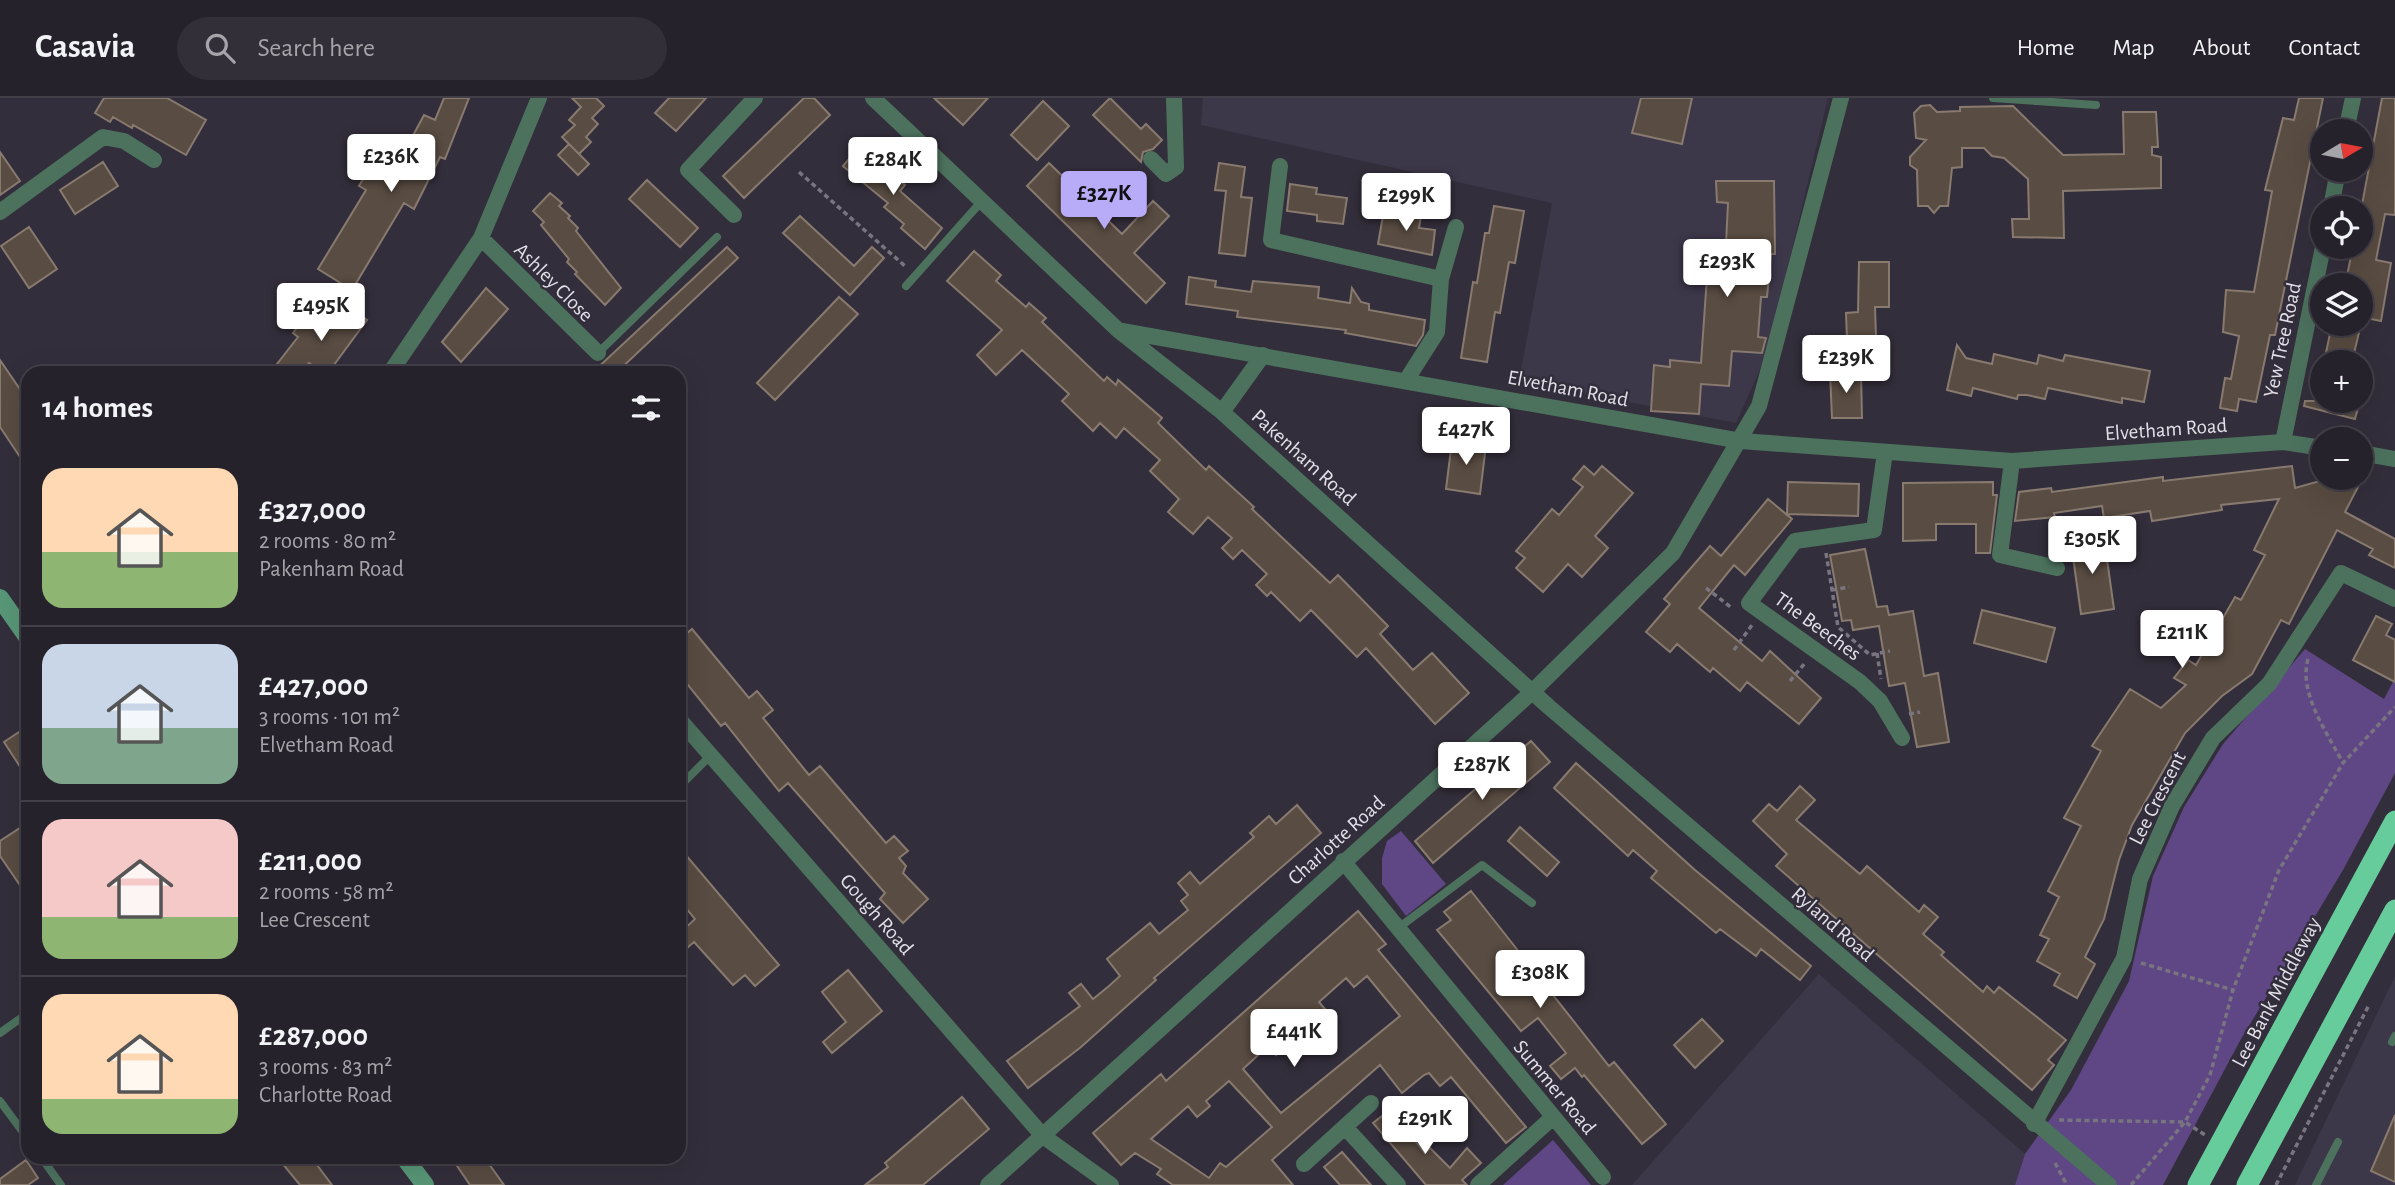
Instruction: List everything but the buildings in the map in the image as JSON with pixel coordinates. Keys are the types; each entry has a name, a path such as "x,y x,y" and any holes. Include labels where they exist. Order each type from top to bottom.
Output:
{"highway":[{"name":"Lee Bank Middleway","path":"2198,1185 2395,821"},
{"path":"2247,1185 2395,911"}],"street":[{"path":"395,366 481,238 538,98"},
{"path":"734,215 688,170 755,98"},
{"name":"Pakenham Road","path":"873,98 1118,330 1222,412 1532,692"},
{"path":"1151,159 1166,174 1176,167 1174,98"},
{"name":"Charlotte Road","path":"988,1185 1532,692 1673,552 1741,441 1759,406 1841,98"},
{"path":"2349,119 2353,98"},
{"path":"0,212 103,137 124,141 154,160"},
{"path":"1280,166 1271,240 1441,279"},
{"path":"1407,379 1437,332 1441,279 1456,227"},
{"name":"Ashley Close","path":"481,238 598,353"},
{"name":"Yew Tree Road","path":"2283,442 2321,259"},
{"name":"Elvetham Road","path":"1118,330 1407,379 1741,441 2012,461 2283,442 2310,446"},
{"path":"1222,412 1263,355"},
{"name":"The Beeches","path":"1885,452 1874,530 1795,541 1755,607 1860,682 1880,701 1902,738"},
{"path":"2373,455 2395,458"},
{"path":"2012,461 2000,555 2057,568"},
{"name":"Lee Crescent","path":"2034,1124 2124,958 2140,879 2172,806 2213,738 2269,684 2341,573 2395,599"},
{"path":"0,598 21,628"},
{"name":"Ryland Road","path":"1532,692 2034,1124 2109,1185"},
{"name":"Gough Road","path":"686,727 1043,1136 1111,1185"},
{"name":"Summer Road","path":"1343,861 1603,1177"},
{"path":"1304,1164 1371,1103"},
{"path":"1478,1185 1553,1117"},
{"path":"1345,1127 1398,1185"},
{"path":"409,1164 425,1185"}],"lane":[{"path":"1993,98 2096,105"},
{"path":"906,286 981,202"},
{"path":"598,353 717,237"},
{"path":"686,780 711,755"},
{"path":"1397,929 1482,864 1532,902"},
{"path":"0,1033 21,1018"},
{"path":"0,1101 21,1130"},
{"path":"2316,1185 2338,1142"},
{"path":"46,1164 61,1185"}],"path":[{"path":"799,172 916,275"},
{"path":"1823,538 1838,627 1870,655 1890,651"},
{"path":"1832,590 1849,587"},
{"path":"1706,588 1736,610 1755,607"},
{"path":"1734,650 1755,607"},
{"path":"1790,681 1816,651"},
{"path":"2310,653 2305,669 2310,694 2343,764"},
{"path":"2131,1185 2185,1122 2210,1075 2233,990 2279,870 2343,764 2395,707"},
{"path":"2124,958 2233,990"},
{"path":"2276,1185 2370,1003"},
{"path":"2034,1124 2054,1119 2185,1122"}],"shaded area":[{"path":"1203,98 1828,98 1767,354 1736,423 1519,381 1552,203 1201,125"},
{"path":"2305,649 2384,699 2395,678 2395,773 2343,870 2241,1039 2163,1185 2015,1185 2025,1154 2071,1090 2129,981 2153,876 2184,807 2223,744"},
{"path":"1401,831 1446,884 1406,916 1382,884 1382,858 1387,841"},
{"path":"1819,974 2025,1154 2015,1185 1632,1185"},
{"path":"2395,976 2395,1185 2295,1185"},
{"path":"1553,1140 1591,1185 1503,1185"}]}
